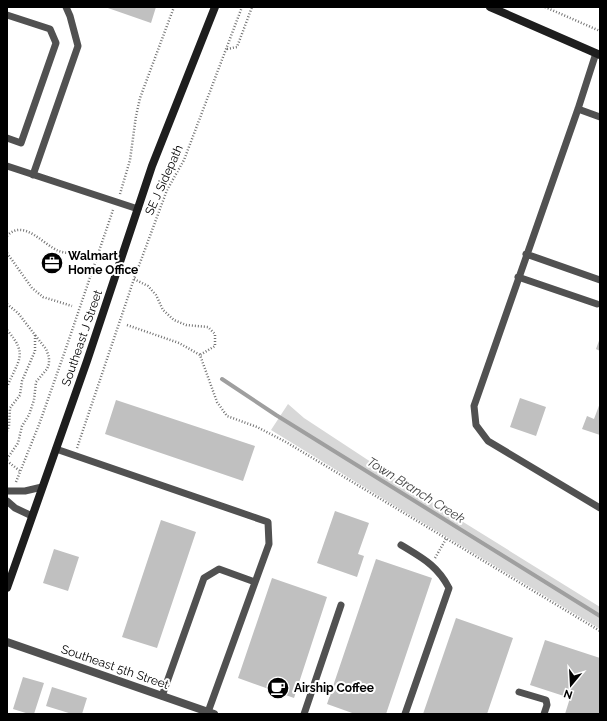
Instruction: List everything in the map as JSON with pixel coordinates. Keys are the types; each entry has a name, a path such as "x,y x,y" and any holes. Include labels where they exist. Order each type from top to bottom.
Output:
{"main road":[{"name":"Southeast J Street","path":"7,588 152,166 215,7"},
{"path":"490,7 598,54"}],"street":[{"name":"Southeast 5th Street","path":"7,642 211,713"}],"lane":[{"path":"33,175 78,46 66,7"},
{"path":"7,15 50,29 56,43 21,143 7,138"},
{"path":"598,54 526,254 474,406 476,425 488,441 600,508"},
{"path":"578,109 600,117"},
{"path":"7,166 138,209"},
{"path":"526,254 600,280"},
{"path":"518,277 597,304"},
{"path":"56,449 268,522 269,544 211,713"},
{"path":"7,491 25,491 42,487"},
{"path":"7,501 15,508 32,516"},
{"path":"401,545 431,564 444,578 449,588 405,714"},
{"path":"162,696 204,578 220,569 255,582"},
{"path":"304,714 342,605"},
{"path":"519,692 546,700 547,704 544,714"}],"path":[{"path":"120,192 130,160 140,98 174,7"},
{"name":"SE J Sidepath","path":"74,456 134,278 167,190 184,160 242,7"},
{"path":"226,49 237,47 252,7"},
{"path":"544,7 600,32"},
{"path":"15,483 63,358 112,212"},
{"path":"7,236 11,232 19,229 31,233 52,248 61,252 96,259"},
{"path":"7,253 32,288 43,297 72,306"},
{"path":"134,278 148,286 156,295 163,310 174,320 186,325 208,327 215,334 215,346 200,355"},
{"path":"7,304 18,313 46,350 49,357 47,369 36,382 34,400 29,415 22,426 18,443 7,460 20,471"},
{"path":"127,325 179,343 200,355 217,402 227,416 258,427 286,442 600,631"},
{"path":"7,330 16,340 20,348 20,356 16,369 7,387"},
{"path":"7,431 9,426 10,408 20,395 22,381 34,350 35,335"},
{"path":"431,564 446,539"}],"shaded area":[{"path":"288,404 304,418 447,512 600,607 600,629 271,430"}],"building":[{"path":"105,7 156,7 151,23"},
{"path":"600,338 600,351 596,349"},
{"path":"520,398 546,407 536,436 510,427"},
{"path":"116,400 255,446 243,481 105,434"},
{"path":"600,403 600,435 582,429 587,416 594,419"},
{"path":"335,511 369,523 358,554 364,556 357,577 317,563"},
{"path":"161,520 196,532 157,648 122,637"},
{"path":"54,549 79,557 68,591 43,583"},
{"path":"376,559 432,578 386,714 355,714 327,704"},
{"path":"272,578 327,597 294,698 238,678"},
{"path":"456,618 513,638 487,714 423,714"},
{"path":"545,640 600,658 600,714 565,714 570,698 530,685"},
{"path":"23,677 44,683 34,714 13,709"},
{"path":"52,687 87,698 82,714 72,714 46,706"}],"waterway":[{"name":"Town Branch Creek","path":"222,379 276,415 600,616"}],"place":[{"name":"Walmart Home Office","path":"52,263"},
{"name":"Airship Coffee","path":"278,688"}]}
